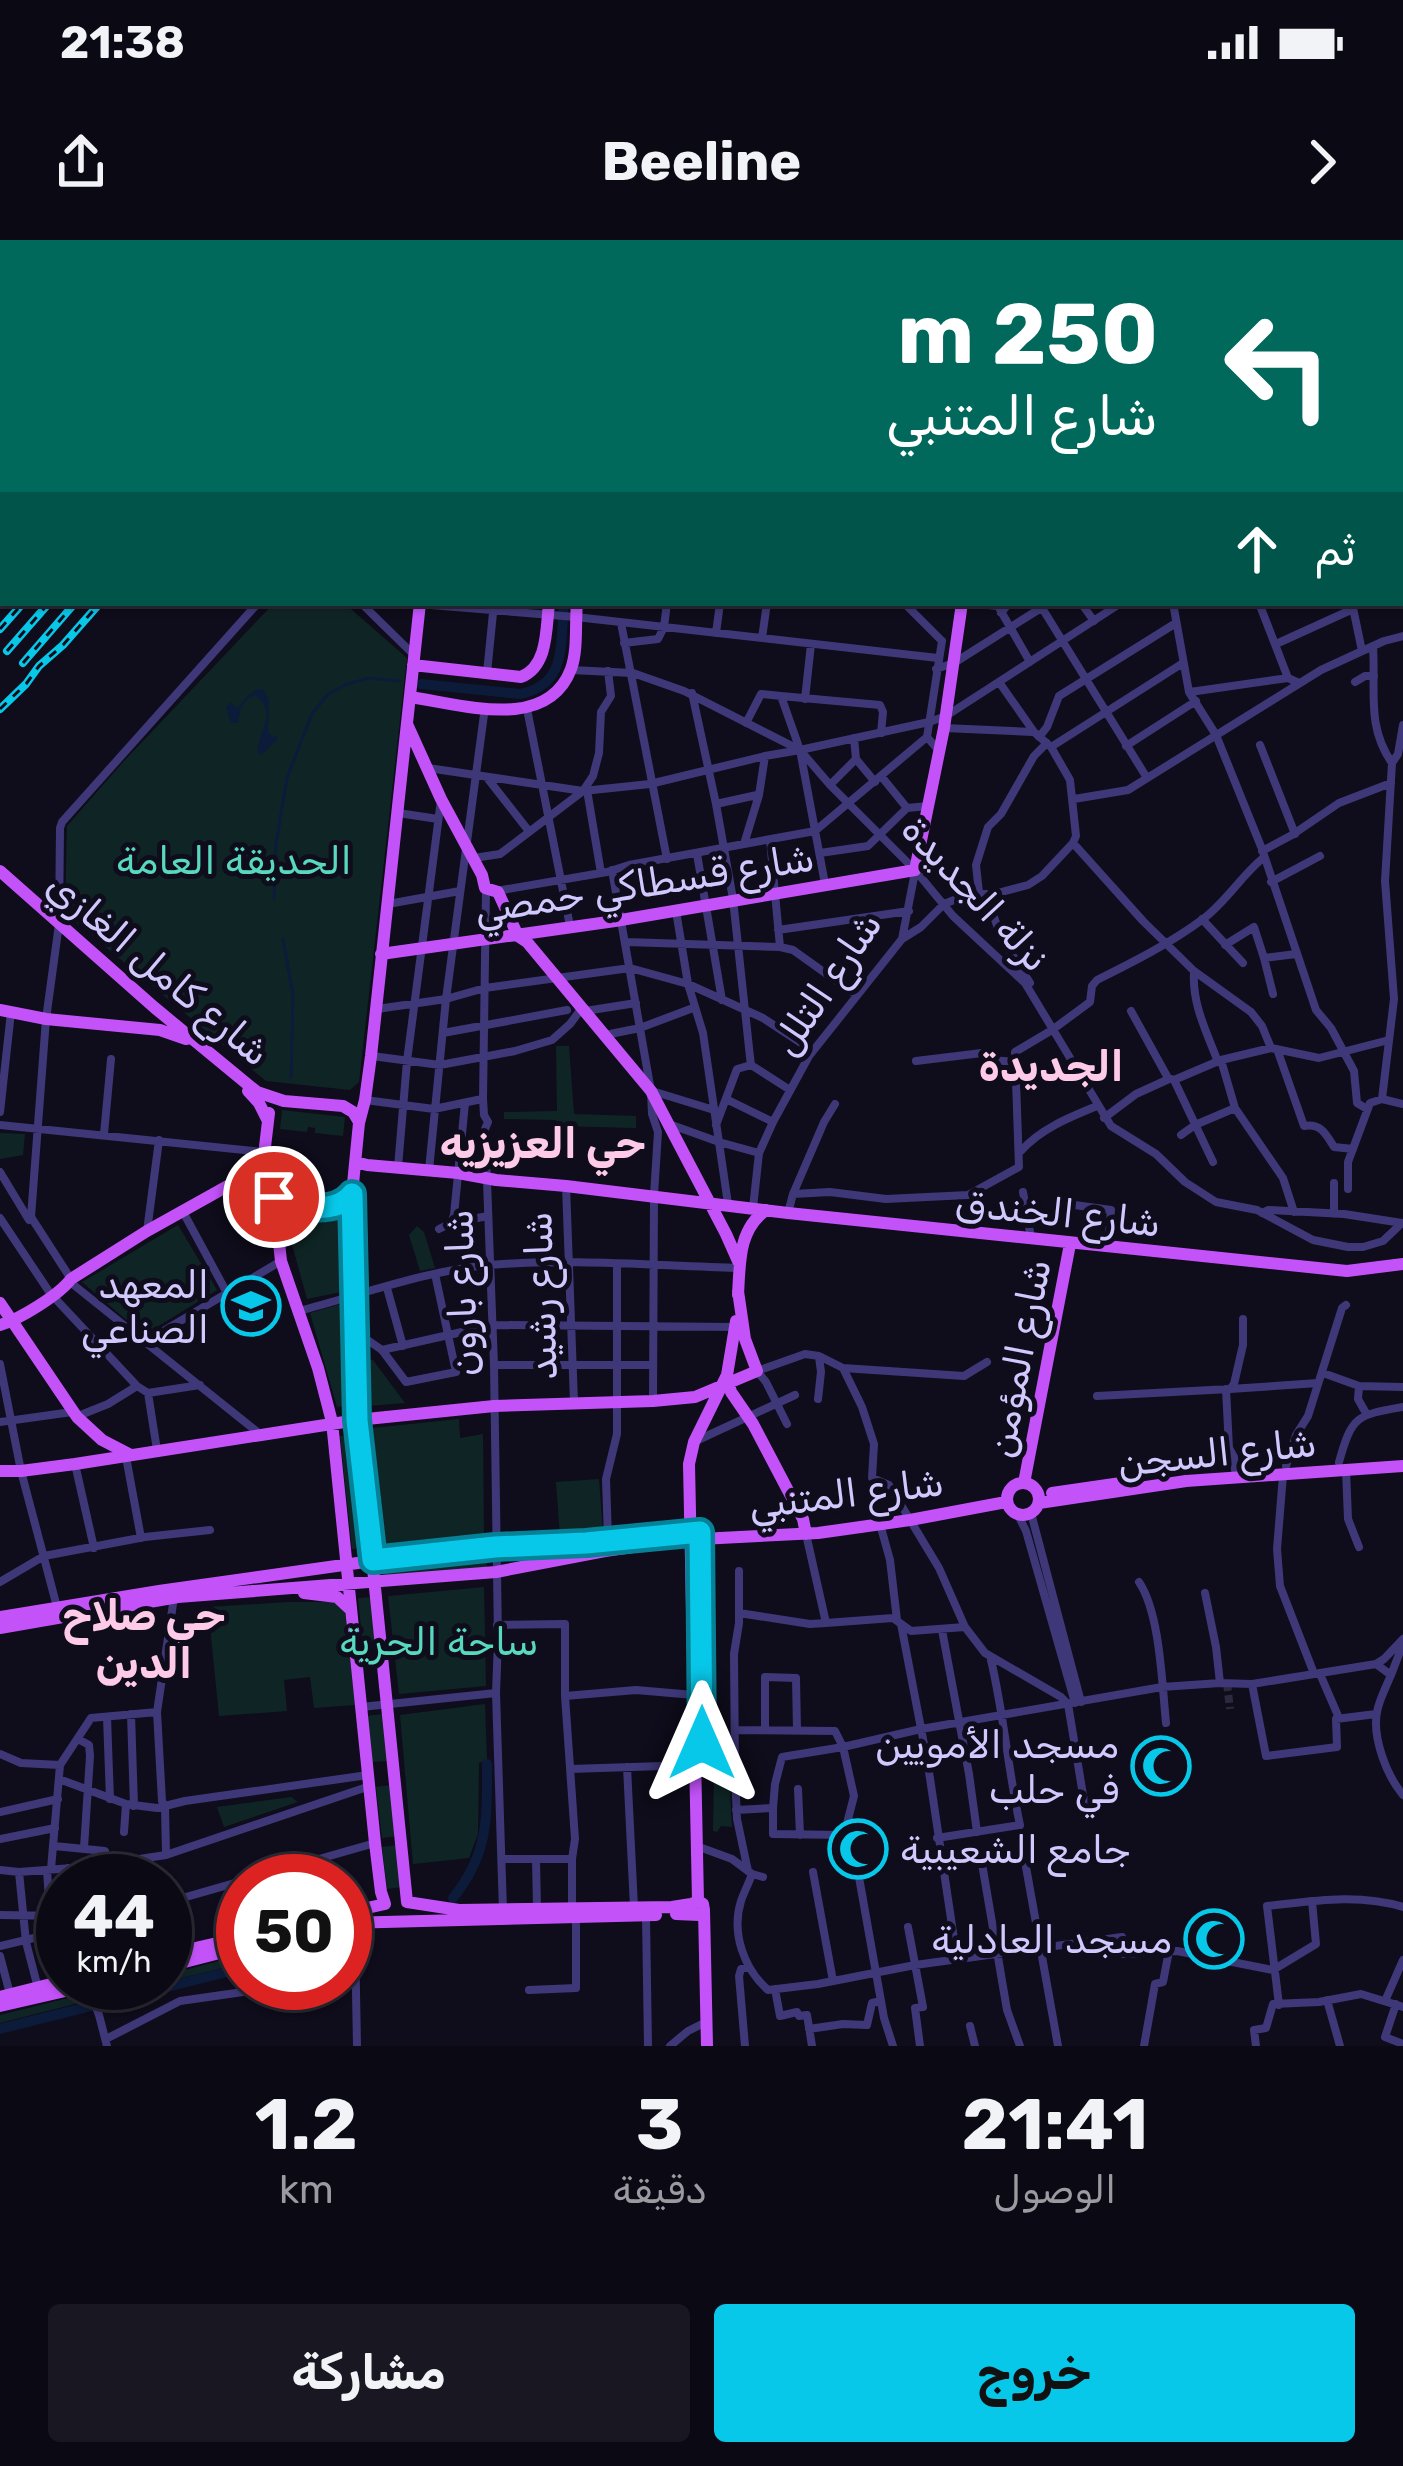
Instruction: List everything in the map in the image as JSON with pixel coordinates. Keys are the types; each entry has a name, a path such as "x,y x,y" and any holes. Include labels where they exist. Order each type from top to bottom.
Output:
{"main road":[{"path":"398,1921 408,1912 357,1420 352,1194 398,813 415,606"},
{"name":"شارع التلل","path":"915,870 954,663 950,640 962,606"},
{"path":"414,660 488,674 520,677 532,673 539,663 548,609"},
{"path":"410,697 527,709 547,700 571,670 576,610"},
{"path":"407,724 441,799 518,936 651,1091 740,1268"},
{"name":"شارع قسطاكي حمصي","path":"381,954 571,928 915,870"},
{"name":"شارع كامل الغازي","path":"0,871 257,1092 284,1101"},
{"path":"462,875 472,871 488,885"},
{"path":"148,1028 159,1018 155,1008"},
{"name":"شارع كامل الغازي","path":"6,1011 168,1032 187,1040 251,1094 267,1119"},
{"path":"280,1262 274,1197 263,1180 272,1108 284,1101 349,1108 359,1123"},
{"name":"شارع الخندق","path":"356,1162 1347,1271 1403,1264"},
{"path":"6,1323 147,1231 233,1183 249,1187 258,1199 332,1422 381,1892 386,1914 398,1921"},
{"path":"274,1197 333,1207 352,1194"},
{"path":"698,1909 702,1848 697,1535 689,1464 694,1442 729,1381 741,1250 760,1209"},
{"name":"شارع المؤمن","path":"1024,1483 1070,1244"},
{"path":"0,1471 21,1472 332,1422 494,1406 694,1397 757,1371 745,1339 738,1291"},
{"path":"0,1303 6,1323 75,1414 102,1440 107,1449 104,1458"},
{"path":"729,1381 803,1519 806,1534"},
{"path":"102,1440 128,1455"},
{"name":"شارع السجن","path":"1031,1507 1186,1481 1403,1462"},
{"name":"شارع السجن","path":"1031,1507 1234,1470 1284,1470"},
{"path":"1024,1483 1031,1485 1031,1507 1011,1511 1006,1502 1010,1488 1024,1483"},
{"name":"شارع المتنبي","path":"0,1617 373,1560 495,1547 806,1534 1006,1502"},
{"path":"319,1568 338,1546 341,1513"},
{"path":"0,1628 174,1597 496,1572 697,1535 788,1529 799,1526 803,1519"},
{"path":"697,1535 695,1765 707,2046"},
{"path":"255,1590 337,1597 352,1614"},
{"path":"369,1780 393,1771"},
{"path":"372,1909 398,1897 446,1910 574,1912"},
{"path":"640,1911 698,1909"},
{"path":"372,1920 698,1909"},
{"path":"5,1996 36,1988"},
{"path":"0,2006 36,1999"}],"street":[{"path":"70,1281 32,1217 46,1019 59,924 62,822 255,606"},
{"path":"364,606 414,660"},
{"path":"454,606 576,610 621,623 811,644 937,664 954,663 1042,606"},
{"path":"624,643 656,640 664,627 667,606"},
{"path":"716,633 720,606"},
{"path":"762,638 767,606"},
{"path":"488,885 601,873 815,831 927,737 937,664 950,640 908,606"},
{"path":"998,606 1030,662"},
{"path":"1001,613 1007,606"},
{"path":"1043,606 1147,778"},
{"path":"1083,606 1094,621"},
{"path":"945,722 1115,606"},
{"path":"1173,606 1189,692 1216,735 1316,1010 1354,1071 1357,1103 1367,1109"},
{"path":"1260,606 1288,678"},
{"path":"1276,644 1352,606 1362,651"},
{"path":"488,674 494,608"},
{"path":"621,623 667,859"},
{"path":"1033,996 982,893 976,865 988,827 1001,814 1043,740 1059,696 1176,623"},
{"path":"1074,799 1128,790 1321,670 1403,636"},
{"path":"805,699 811,644"},
{"path":"1373,646 1374,726 1378,744 1397,758"},
{"path":"427,768 585,790 650,784 929,722 1043,740 1105,712 1184,663"},
{"name":"نزلة الجديدة","path":"571,670 629,672 692,693 800,751 953,916 1025,983 1111,1126 1156,1154 1216,1202 1257,1210 1313,1240 1354,1248 1383,1241 1402,1223"},
{"path":"470,852 500,854 585,790 599,753 601,712 611,696 608,670"},
{"path":"1355,682 1375,676"},
{"path":"1189,692 1288,678 1300,683"},
{"path":"902,939 921,928 944,904 974,892 1007,892 1030,884 1076,836 1070,780 999,682"},
{"path":"692,693 733,899 751,1065"},
{"path":"746,724 761,694 880,705 881,733"},
{"path":"781,696 800,751 826,885"},
{"path":"1126,746 1196,701"},
{"path":"429,1170 446,999 462,875 470,852 474,776 485,707"},
{"path":"527,709 571,928"},
{"path":"1382,1099 1399,1002 1385,881 1391,782 1403,725"},
{"path":"927,737 940,752"},
{"path":"854,738 856,759 907,808"},
{"path":"1260,745 1295,834"},
{"path":"743,844 759,795 765,756"},
{"path":"830,785 856,759"},
{"path":"488,778 528,830"},
{"path":"793,1194 830,1192 886,1199 968,1195 1019,1167 1015,1052 1090,1003 1097,980 1202,920 1262,853 1339,803 1391,782"},
{"path":"585,790 601,873"},
{"path":"716,805 759,795"},
{"path":"398,1168 441,799"},
{"path":"820,854 868,846 907,808 930,806"},
{"path":"398,813 438,819"},
{"path":"770,839 780,947"},
{"path":"1073,843 1194,971 1251,1012 1274,1049 1304,1126 1324,1130 1334,1147 1353,1149"},
{"path":"698,854 722,1000"},
{"path":"1271,882 1320,856"},
{"path":"612,870 658,1132 652,1401"},
{"name":"شارع التلل","path":"760,1209 759,1153 773,1122 813,1051 902,939 915,870"},
{"name":"شارع بارون","path":"488,885 483,1099 488,1122 494,1365 502,1914"},
{"path":"388,904 460,891"},
{"path":"676,909 688,984 703,1033 728,1204"},
{"path":"778,930 909,911"},
{"path":"1202,920 1243,963"},
{"path":"1225,945 1254,927 1273,994"},
{"path":"626,942 780,947 793,950 856,995"},
{"path":"1264,958 1296,954"},
{"path":"375,1010 485,988 560,982 630,968 688,984 763,1018 813,1051"},
{"path":"1194,971 1198,1010 1235,1108 1283,1178 1294,1212"},
{"path":"560,982 570,1024"},
{"path":"371,1056 440,1065 484,1057 552,1040 577,1013 636,1003"},
{"path":"604,1035 640,1028 694,1008"},
{"path":"443,1033 567,1010"},
{"path":"0,1112 6,1011"},
{"path":"1131,1011 1213,1162"},
{"path":"1104,1118 1136,1094 1220,1061 1274,1049 1319,1058 1390,1040"},
{"path":"916,1061 990,1052 992,1060 1015,1062"},
{"path":"104,1134 111,1060"},
{"path":"716,1125 737,1069 751,1065 790,1090"},
{"path":"651,1091 714,1110"},
{"path":"365,1100 434,1109 483,1099"},
{"path":"726,1099 773,1122"},
{"path":"1348,1189 1348,1162 1370,1102 1403,1103"},
{"path":"451,1223 465,1103"},
{"path":"788,1213 835,1104"},
{"path":"1020,1152 1064,1120 1096,1106"},
{"path":"1181,1135 1235,1108"},
{"path":"670,1124 759,1153"},
{"path":"0,1125 264,1152"},
{"path":"147,1231 159,1140"},
{"path":"0,1172 70,1281 261,1435"},
{"path":"1334,1184 1334,1214"},
{"name":"شارع رشيد","path":"566,1186 574,1404"},
{"path":"1022,1192 1031,1239"},
{"path":"1060,1203 1111,1210 1108,1247"},
{"path":"182,1210 227,1293"},
{"path":"1262,1213 1334,1214 1402,1223"},
{"path":"440,1229 488,1216"},
{"path":"0,1218 52,1295 137,1386 148,1393 201,1384"},
{"path":"145,1342 280,1262"},
{"path":"299,1312 435,1274 489,1265 740,1268"},
{"path":"608,1541 606,1479 617,1434 617,1265"},
{"path":"356,1332 382,1350 406,1382 456,1372 435,1274"},
{"path":"387,1288 404,1346"},
{"path":"1340,1718 1280,1586 1277,1550 1284,1470 1346,1305"},
{"path":"1228,1389 1234,1384 1243,1345 1244,1319"},
{"path":"382,1350 493,1325 736,1327"},
{"path":"788,1424 757,1371 797,1356 819,1356 843,1368 964,1376 987,1362"},
{"path":"818,1400 819,1356"},
{"path":"0,1364 3,1396 57,1606"},
{"path":"494,1365 653,1365"},
{"path":"843,1368 874,1444 872,1478 888,1483 939,1568 965,1627 991,1658 1074,1703"},
{"path":"1097,1396 1320,1378 1359,1386 1403,1387"},
{"path":"0,1422 75,1414 108,1404 137,1386"},
{"path":"1359,1386 1358,1399 1367,1415"},
{"path":"1228,1389 1234,1470"},
{"path":"148,1393 157,1451"},
{"path":"694,1442 747,1413 795,1395"},
{"path":"1359,1547 1348,1519 1342,1466 1350,1428 1359,1417 1403,1407"},
{"path":"128,1455 141,1538"},
{"path":"75,1464 94,1549"},
{"path":"1031,1507 1026,1531 1074,1703 1086,1813"},
{"path":"880,1524 921,1730 957,1960"},
{"path":"0,1582 44,1556 210,1530"},
{"path":"806,1534 826,1623"},
{"path":"739,1570 734,1654 736,1810 750,1872 739,1907 741,1939 747,1967 768,1990 1122,1937 1124,1954 1168,1951 1273,1970 1316,1944 1312,1900"},
{"path":"1139,1582 1152,1616 1166,1723"},
{"path":"1205,1593 1225,1683"},
{"path":"166,1854 158,1712 174,1597"},
{"path":"739,1613 810,1624 893,1618 911,1631 965,1627"},
{"path":"497,1625 566,1624 577,1988 529,1990"},
{"path":"942,1630 976,1832"},
{"path":"844,1835 773,1834 775,1784 782,1757 1162,1687 1375,1663 1403,1639"},
{"path":"1403,1639 1376,1714 1377,1737 1391,1781 1403,1795"},
{"path":"938,1838 1020,1825 991,1658"},
{"path":"1375,1663 1390,1675"},
{"path":"1225,1683 1252,1684 1316,1672"},
{"path":"765,1730 765,1677 796,1678 797,1731"},
{"path":"1252,1684 1266,1756 1337,1747 1336,1718 1376,1714"},
{"path":"565,1696 636,1690 694,1695"},
{"path":"362,1707 496,1693"},
{"path":"52,1854 60,1765 91,1718 158,1712"},
{"path":"124,1832 130,1805 131,1714"},
{"path":"107,1717 110,1799"},
{"path":"736,1730 835,1731 843,1747 854,1796 844,1835 893,2046"},
{"path":"77,1738 89,1744 84,1848"},
{"path":"0,1754 21,1762 60,1765"},
{"path":"570,1768 695,1765"},
{"path":"627,1767 648,2046"},
{"path":"59,1779 130,1805 166,1807 185,1801 299,1793 369,1780"},
{"path":"169,1854 300,1811 369,1780"},
{"path":"798,1789 800,1835"},
{"path":"299,1793 300,1811"},
{"path":"0,1812 58,1799"},
{"path":"736,1810 773,1808"},
{"path":"0,1839 55,1828"},
{"path":"192,1895 375,1843"},
{"path":"53,1846 107,1854"},
{"path":"702,1848 763,1877"},
{"path":"980,1852 1007,2010 1019,2046"},
{"path":"502,1859 572,1858"},
{"path":"536,1859 537,1909"},
{"path":"1025,1867 1058,2046"},
{"path":"0,1870 36,1870"},
{"path":"19,1872 26,1942 36,1980"},
{"path":"813,1872 833,1981"},
{"path":"1279,2005 1267,1906 1368,1899 1403,1907"},
{"path":"0,1915 36,1917"},
{"path":"908,1927 923,2007 915,2008 920,2046"},
{"path":"0,1946 36,1939"},
{"path":"1144,2046 1155,1984 1163,1982 1168,1951"},
{"path":"0,1956 5,1996"},
{"path":"1403,1960 1384,2037 1403,2044"},
{"path":"745,2046 739,1976 747,1967"},
{"path":"775,1989 780,2016 807,2015 812,2046"},
{"path":"1256,2046 1254,2030 1266,2028 1274,2005 1361,1994 1395,2004"},
{"path":"98,2010 106,2042 180,2001 216,1995"},
{"path":"1327,2000 1340,2046"},
{"path":"809,2029 867,2025 872,2002 880,2001"},
{"path":"357,2010 357,2046"},
{"path":"670,2046 706,2022"},
{"path":"970,2026 975,2046"}],"green space":[{"name":"الحديقة العامة","path":"271,606 347,606 407,658 359,1082 350,1090 266,1081 65,913 67,826"},
{"path":"556,1046 569,1046 574,1114 636,1116 636,1128 504,1119 504,1112 557,1111"},
{"path":"282,1110 345,1117 343,1136 315,1133 315,1128 308,1127 307,1132 280,1129"},
{"path":"0,1133 25,1134 23,1155 0,1159"},
{"path":"286,1211 343,1220 346,1291 307,1299"},
{"path":"178,1225 217,1290 144,1335 82,1282"},
{"path":"417,1226 424,1232 435,1268 420,1271 409,1235"},
{"path":"345,1303 350,1405 337,1407 310,1313"},
{"path":"367,1359 373,1360 405,1403 368,1406"},
{"path":"459,1419 460,1438 483,1434 484,1536 381,1546 369,1431"},
{"path":"354,1435 367,1547 352,1549 340,1436"},
{"path":"599,1479 603,1533 560,1536 556,1482"},
{"path":"486,1556 487,1569 385,1578 383,1564"},
{"name":"ساحة الحرية","path":"484,1587 486,1686 399,1694 388,1596"},
{"path":"373,1597 378,1647 363,1649 358,1598"},
{"path":"333,1602 345,1612 355,1705 314,1708 310,1677 284,1680 287,1711 219,1716 208,1607"},
{"path":"485,1704 487,1760 479,1763 478,1834 469,1858 413,1864 400,1715"},
{"path":"382,1714 387,1761 372,1762 367,1716"},
{"path":"729,1771 732,1827 721,1826 717,1832 713,1831 714,1772"},
{"path":"391,1785 398,1836 382,1838 376,1787"},
{"path":"291,1797 298,1802 224,1827 217,1807"},
{"path":"397,1845 402,1887 387,1889 382,1847"},
{"path":"216,1962 216,1970 192,1975 192,1968"},
{"path":"36,2006 36,2010 51,2010 0,2023 0,2015"}],"water":[{"path":"257,689 269,699 268,732 278,736 261,755 258,745 266,716 262,702 255,695 247,700 238,723 231,723 226,707 231,702 238,708"}],"waterway":[{"path":"421,684 520,694 536,689 554,672 564,606"},
{"path":"274,899 276,844 287,778 312,714 328,694 347,684 369,678 399,681"},
{"path":"283,939 293,995 291,1077"},
{"path":"453,1898 480,1850 487,1764"},
{"path":"0,2029 216,1975"}],"tunnel":[{"path":"1227,1683 1230,1709"}],"railway":[{"path":"0,629 20,606"},
{"path":"7,651 46,606"},
{"path":"23,663 72,606"},
{"path":"0,709 97,606"}],"place":[{"name":"المعهد الصناعي","path":"251,1306"},
{"name":"مسجد الأمويين في حلب","path":"1161,1766"},
{"name":"جامع الشعيبية","path":"858,1849"},
{"name":"مسجد العادلية","path":"1214,1939"}],"district":[{"name":"الجديدة","path":"1051,1066"},
{"name":"حي العزيزيه","path":"543,1143"},
{"name":"حي صلاح الدين","path":"144,1639"}],"route":[{"path":"274,1197 333,1207 352,1194 357,1420 373,1560 700,1532 702,1743"}]}
